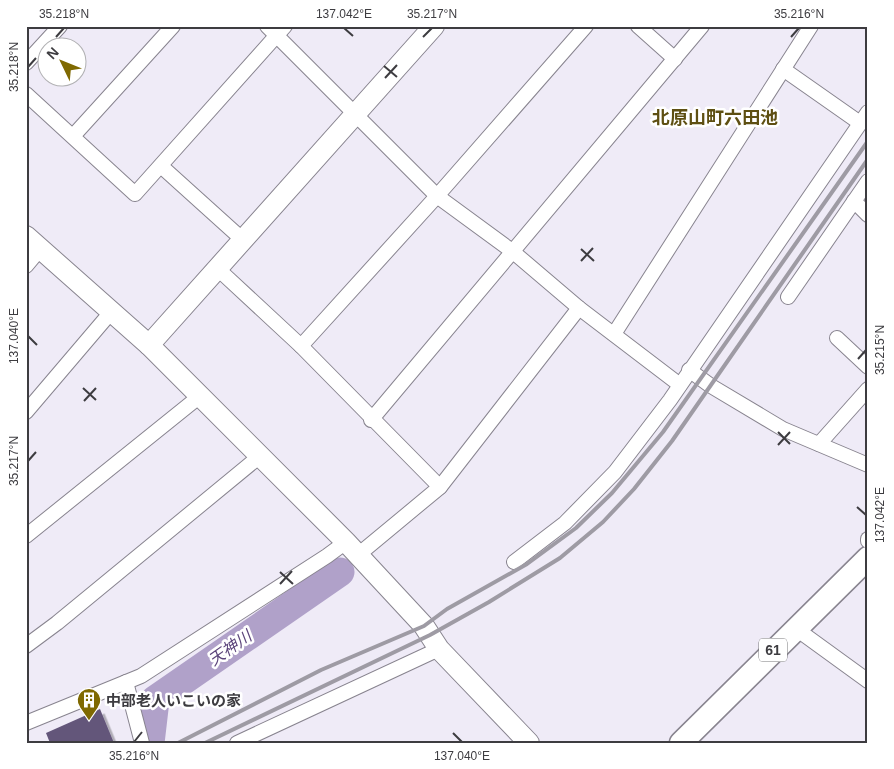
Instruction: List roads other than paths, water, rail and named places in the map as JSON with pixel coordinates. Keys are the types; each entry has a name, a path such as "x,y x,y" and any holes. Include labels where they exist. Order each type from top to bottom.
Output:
{"main road":[{"name":"61","path":"681,743 795,628 868,558"}],"street":[{"path":"26,63 60,26"},
{"path":"74,136 173,26"},
{"path":"149,345 434,26"},
{"path":"301,346 437,196 586,26"},
{"path":"638,26 675,58"},
{"path":"371,420 702,26"},
{"path":"614,334 811,26"},
{"path":"26,94 136,194 276,29 354,114 437,196 512,250 579,308 680,385"},
{"path":"514,562 565,523 615,472 680,385 864,118 784,69"},
{"path":"161,166 243,240"},
{"path":"788,297 868,181"},
{"path":"854,201 868,215"},
{"path":"26,266 34,242 149,345 352,548 424,626 439,649 529,743"},
{"path":"218,268 301,346 371,420 440,488"},
{"path":"26,723 149,671 328,556 352,548 440,488 579,308"},
{"path":"26,412 112,311"},
{"path":"837,338 868,367"},
{"path":"689,370 783,429 868,465"},
{"path":"819,444 868,389"},
{"path":"26,536 200,396"},
{"path":"26,646 57,623 260,456"},
{"path":"795,628 868,681"},
{"path":"237,743 439,649"},
{"path":"126,682 142,743"}],"waterway":[{"name":"天神川","path":"150,743 155,700 340,572"}],"railway":[{"path":"178,743 321,670 424,626 447,609 527,564 576,528 612,493 663,432 868,141"},
{"path":"205,743 430,635 489,602 560,558 603,522 634,489 672,441 868,159"}],"place":[{"name":"中部老人いこいの家","path":"89,721"}],"district":[{"name":"北原山町六田池","path":"715,118"}]}
